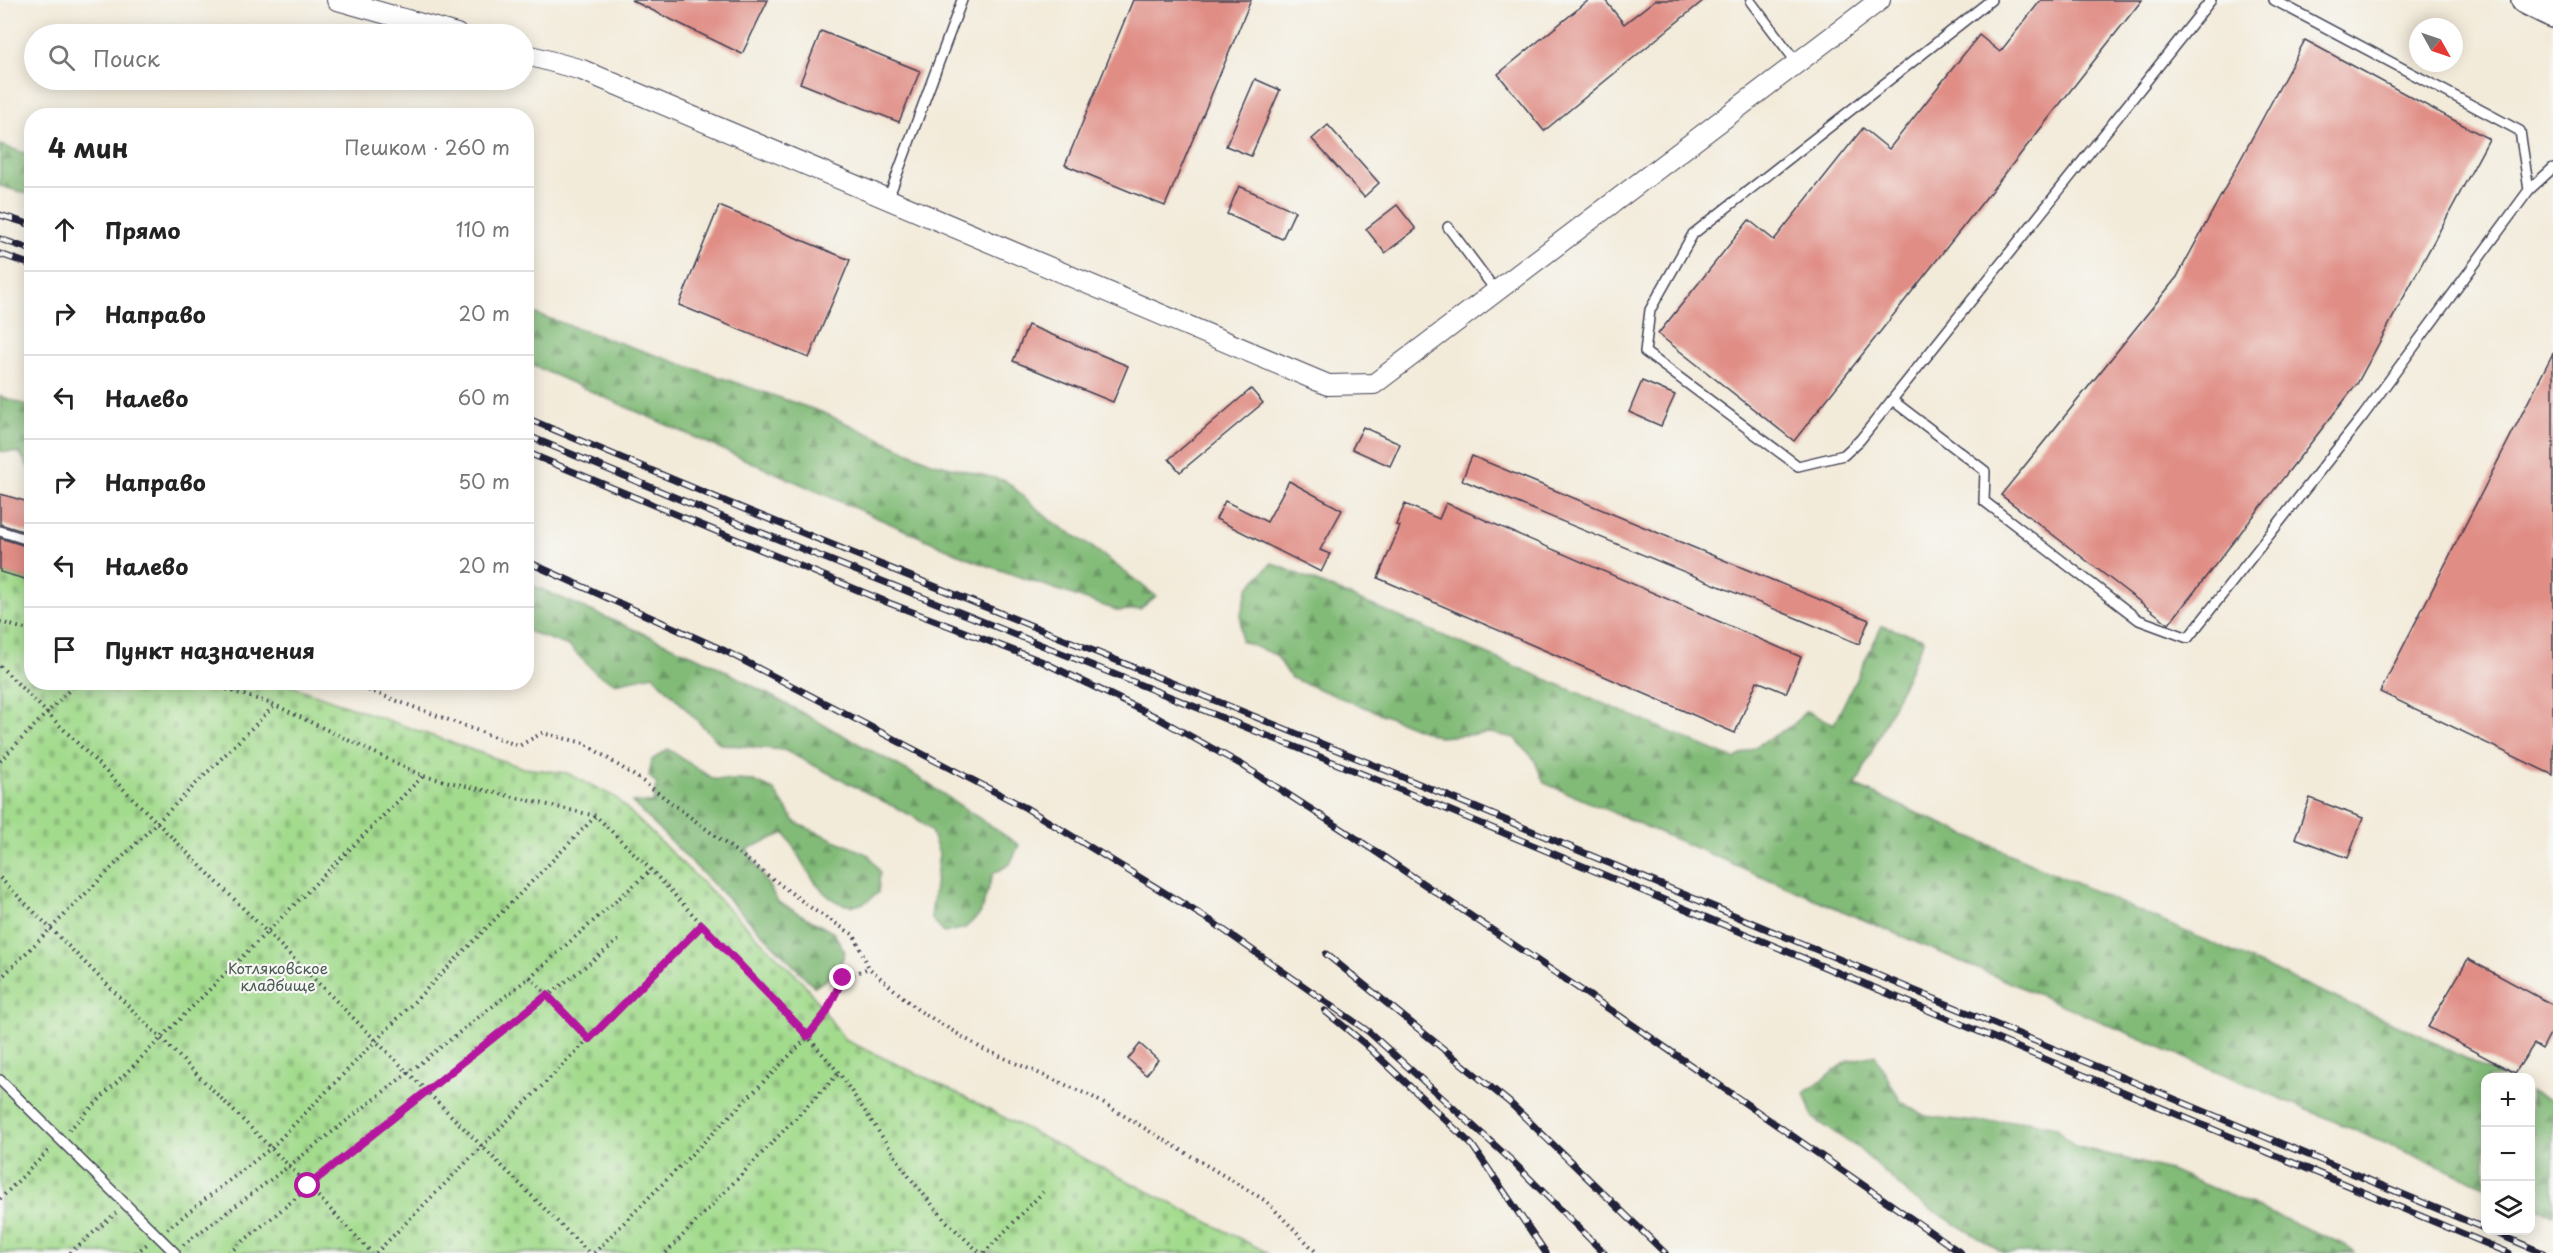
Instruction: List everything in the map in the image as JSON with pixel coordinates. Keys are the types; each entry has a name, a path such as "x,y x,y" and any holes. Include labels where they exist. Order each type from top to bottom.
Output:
{"main road":[{"path":"2525,0 2553,14"}],"street":[{"path":"337,0 422,24"},
{"path":"534,57 582,70 1328,385 1374,384 1881,0"}],"lane":[{"path":"888,199 962,0"},
{"path":"1991,0 1693,234 1650,310 1645,352 1798,466 1844,455 1860,440 2211,0"},
{"path":"2274,0 2520,131 2529,190"},
{"path":"1751,2 1797,63"},
{"path":"1892,400 1985,471 1984,501 2139,620 2188,638 2363,416 2529,190 2553,168"},
{"path":"1448,227 1496,291"},
{"path":"0,531 24,538"},
{"path":"0,1080 174,1253"}],"path":[{"path":"0,622 24,629"},
{"path":"0,666 589,1253"},
{"path":"0,761 69,690"},
{"path":"229,690 275,705 423,776 596,816 651,870 808,1036 839,1073 910,1178 945,1220 982,1253 1043,1192"},
{"path":"368,690 519,746 542,733 584,743 641,780 814,910 854,935 869,968 918,1010 981,1048 1091,1096 1266,1201 1317,1253"},
{"path":"0,979 275,705"},
{"path":"0,1199 423,776"},
{"path":"136,1253 271,1148 596,816"},
{"path":"174,1253 530,977 651,870"},
{"path":"0,878 374,1253 702,925"},
{"path":"229,1253 426,1091 619,940"},
{"path":"594,1253 808,1036 826,1013 843,978 869,968"},
{"path":"530,977 589,1039"},
{"path":"666,1253 839,1073"},
{"path":"70,1253 125,1204"}],"green space":[{"path":"0,145 24,153 24,193 0,186"},
{"path":"534,313 824,413 931,462 1006,481 1051,521 1091,546 1156,596 1140,609 1119,611 977,562 534,366"},
{"path":"0,396 24,405 24,460 20,453 0,451"},
{"path":"1272,563 1734,759 1793,725 1806,711 1834,724 1882,626 1924,639 1856,786 2420,1035 2494,1073 2481,1073 2481,1184 1544,783 1534,759 1515,738 1490,733 1439,737 1291,678 1276,655 1241,641 1241,614 1248,588"},
{"name":"Котляковское кладбище","path":"0,572 24,579 24,690 303,690 523,768 567,773 615,797 803,982 845,1040 937,1083 1268,1253 0,1253"},
{"path":"534,586 711,663 910,772 1019,845 1010,864 993,874 980,914 965,928 944,933 931,918 939,854 931,831 916,818 784,750 720,744 653,675 615,683 597,674 569,646 534,634"},
{"path":"668,749 713,779 754,781 774,790 796,823 869,855 880,872 878,893 861,904 845,905 834,900 814,881 785,833 747,849 778,902 834,933 845,952 838,971 815,987 632,802 653,803 657,784 649,776 652,760"},
{"path":"1875,1055 1901,1102 1925,1116 1974,1122 2028,1121 2055,1127 2074,1146 2170,1170 2345,1245 2354,1253 2004,1253 1914,1199 1859,1149 1813,1118 1804,1093 1848,1061"},
{"path":"2535,1094 2553,1101 2553,1215 2535,1207"}],"building":[{"path":"631,0 768,0 742,54"},
{"path":"1133,0 1251,0 1165,206 1065,165"},
{"path":"1589,0 1605,0 1624,24 1655,0 1704,0 1544,131 1498,74"},
{"path":"2041,0 2142,0 1794,441 1658,334 1749,220 1774,240 1863,128 1889,149 1979,35 2000,52"},
{"path":"821,31 920,71 899,122 800,83"},
{"path":"2305,40 2489,139 2357,384 2169,624 2001,495 2177,277"},
{"path":"1255,79 1280,90 1251,156 1226,146"},
{"path":"1328,125 1379,183 1364,197 1312,139"},
{"path":"1239,186 1295,211 1282,239 1227,214"},
{"path":"1397,205 1416,229 1385,253 1366,229"},
{"path":"719,206 850,260 809,358 679,305"},
{"path":"1028,325 1128,366 1113,402 1013,361"},
{"path":"2553,353 2553,775 2380,692"},
{"path":"1642,381 1675,395 1661,426 1629,412"},
{"path":"1251,389 1263,403 1180,472 1169,459"},
{"path":"1363,427 1400,444 1390,466 1352,449"},
{"path":"1472,456 1869,620 1859,644 1462,480"},
{"path":"1289,481 1342,510 1320,550 1330,554 1321,572 1216,519 1225,501 1267,522"},
{"path":"0,494 24,501 24,532 0,524"},
{"path":"1446,503 1801,657 1786,693 1757,681 1735,733 1378,578 1400,526 1396,525 1405,504 1439,519"},
{"path":"0,538 24,546 24,579 0,572"},
{"path":"2310,798 2363,818 2348,858 2295,838"},
{"path":"2468,959 2553,1005 2553,1028 2542,1049 2534,1044 2515,1073 2428,1027"},
{"path":"1140,1044 1158,1060 1146,1075 1128,1059"}],"railway":[{"path":"0,215 24,222"},
{"path":"0,239 24,247"},
{"path":"0,254 24,262"},
{"path":"534,421 1369,763 2481,1227"},
{"path":"534,438 710,512 1365,775 2509,1253"},
{"path":"534,455 889,603 1041,661 1156,717 1242,765 1351,835 1627,1021 1961,1253"},
{"path":"534,565 725,651 1026,808 1211,921 1369,1032 1510,1159 1604,1253"},
{"path":"1326,954 1509,1102 1665,1253"},
{"path":"1325,1011 1364,1043 1472,1145 1546,1253"},
{"path":"2501,1235 2543,1253"}],"route":[{"path":"308,1186 547,995 589,1039 702,925 808,1036 826,1013 843,978"}]}
